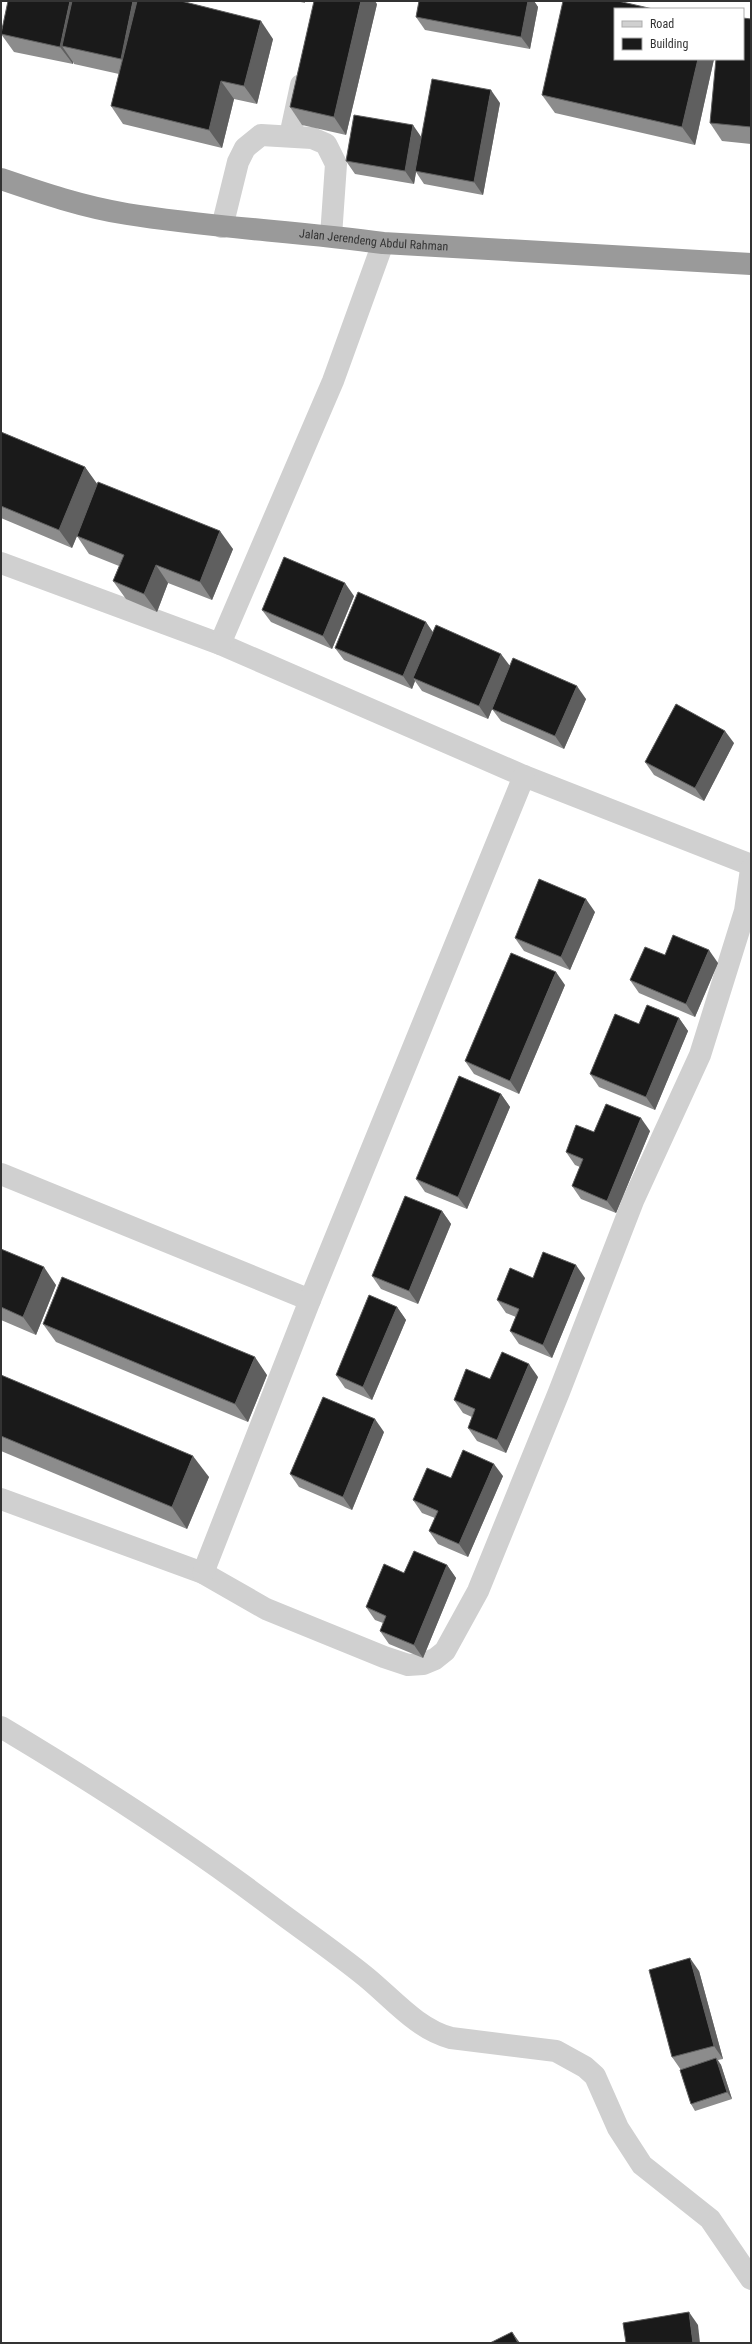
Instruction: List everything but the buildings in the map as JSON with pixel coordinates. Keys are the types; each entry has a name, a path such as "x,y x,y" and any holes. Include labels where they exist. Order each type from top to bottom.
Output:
{"highway":[{"name":"Jalan Jerendeng Abdul Rahman","path":"1,179 73,202 126,214 222,227 331,236 383,243 660,261 751,264"}],"street":[{"path":"290,136 304,69"},
{"path":"222,227 238,162 245,148 261,135 290,136 312,138 326,144 336,164 331,236"},
{"path":"220,644 333,381 383,243"},
{"path":"1,563 220,644 524,776 751,865"},
{"path":"203,1573 310,1300 524,776"},
{"path":"1,1499 203,1573 266,1608 384,1657 408,1665 423,1664 434,1659 445,1651 478,1591 559,1392 633,1201 700,1055 746,911 751,868"},
{"path":"1,1174 310,1300"},
{"path":"1,1727 88,1780 196,1850 366,1977 424,2027 437,2034 451,2038 556,2051 585,2067 595,2076 618,2128 642,2165 710,2219 751,2279"}]}
